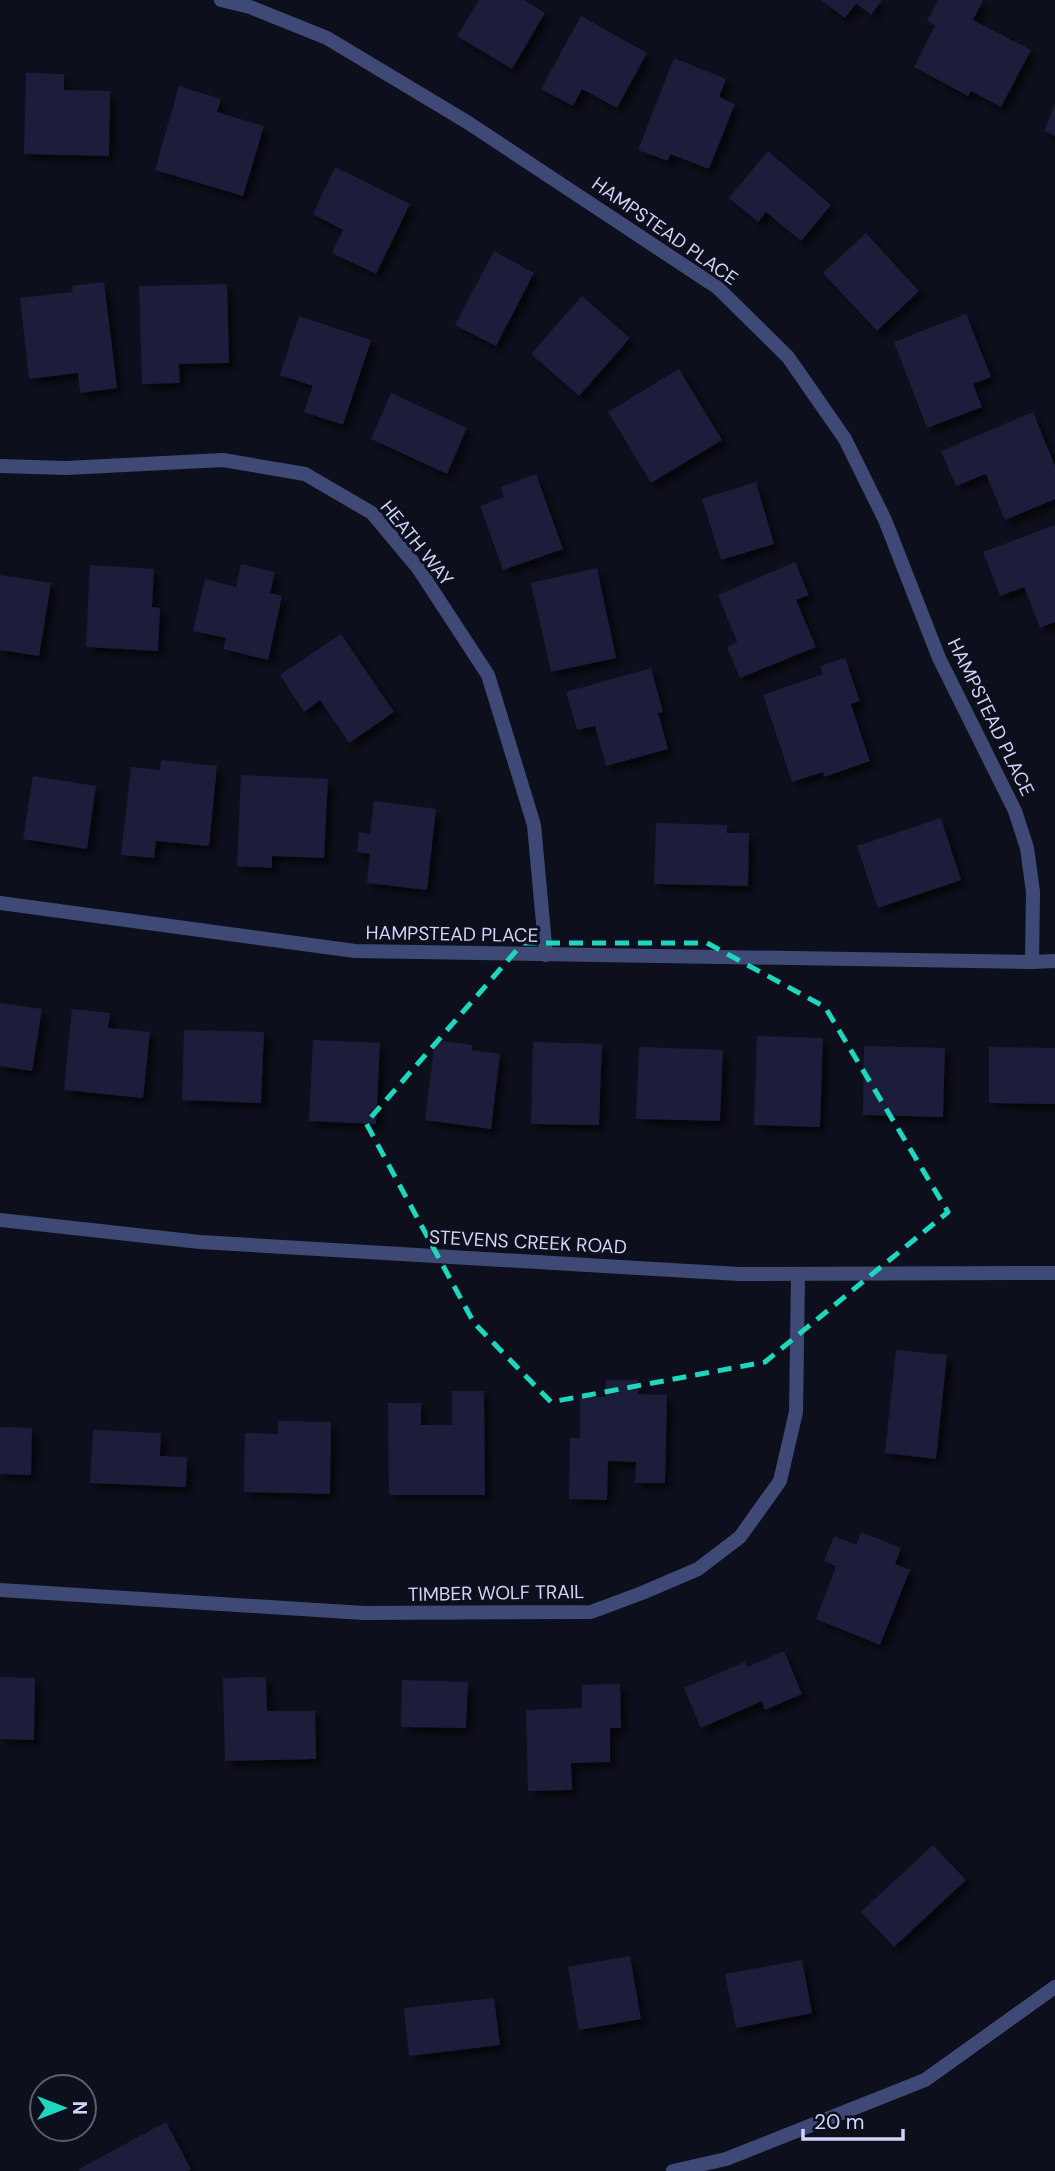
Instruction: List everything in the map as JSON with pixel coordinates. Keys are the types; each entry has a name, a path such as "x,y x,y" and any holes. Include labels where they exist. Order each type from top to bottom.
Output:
{"street":[{"name":"HAMPSTEAD PLACE","path":"221,0 250,7 327,38 467,122 718,288 788,357 845,439 885,520 939,658 1015,811 1027,848 1033,892 1032,962"},
{"name":"HEATH WAY","path":"0,466 66,468 223,460 305,474 372,513 418,568 488,675 534,825 546,955"},
{"name":"HAMPSTEAD PLACE","path":"0,902 355,951 1055,961"},
{"name":"STEVENS CREEK ROAD","path":"0,1220 200,1242 738,1274 1055,1273"},
{"name":"TIMBER WOLF TRAIL","path":"0,1590 364,1613 591,1612 642,1593 698,1569 740,1536 780,1481 796,1412 798,1275"},
{"path":"673,2171 728,2165 925,2080 1055,1987"}],"highlighted area":[{"path":"523,943 707,943 825,1007 948,1212 765,1362 551,1402 474,1323 366,1123"}],"building":[{"path":"479,0 524,0 545,13 512,69 457,36"},
{"path":"821,0 882,0 871,15 856,3 845,18"},
{"path":"938,0 983,0 973,20 1031,50 1001,107 971,91 968,96 914,67 935,26 927,21"},
{"path":"581,16 647,53 617,108 582,89 573,106 541,89"},
{"path":"674,58 726,79 719,97 735,104 709,169 670,154 668,161 638,150"},
{"path":"26,73 64,74 64,90 110,91 109,156 24,154"},
{"path":"179,86 221,99 217,112 264,126 243,196 155,170"},
{"path":"1055,104 1055,136 1044,131"},
{"path":"768,151 831,205 801,241 766,212 758,222 729,198"},
{"path":"335,167 410,204 376,274 332,253 343,230 313,214"},
{"path":"866,233 919,291 877,331 823,273"},
{"path":"494,251 534,273 496,346 455,325"},
{"path":"104,282 117,388 80,393 78,373 29,379 20,298 73,292 72,286"},
{"path":"227,284 229,363 179,364 180,383 142,384 139,286"},
{"path":"582,296 630,338 579,396 531,354"},
{"path":"966,314 991,377 973,384 982,407 927,428 894,342"},
{"path":"299,316 371,340 343,425 304,412 313,386 280,375"},
{"path":"679,369 722,440 651,483 608,412"},
{"path":"391,393 467,428 447,474 371,439"},
{"path":"1033,412 1055,466 1055,499 1005,520 986,474 956,486 941,451"},
{"path":"536,474 563,549 503,570 480,506 504,497 501,487"},
{"path":"756,482 774,544 721,560 702,499"},
{"path":"1055,525 1055,622 1040,628 1024,587 1000,596 983,552"},
{"path":"795,562 809,595 796,600 816,647 740,678 727,647 737,642 718,595"},
{"path":"241,564 275,572 270,593 282,596 268,660 223,649 226,638 193,631 205,579 236,587"},
{"path":"90,565 154,569 152,607 160,608 158,651 86,647"},
{"path":"597,568 616,658 551,672 531,583"},
{"path":"0,575 51,583 39,656 0,650"},
{"path":"341,634 394,712 349,743 320,700 304,712 280,675"},
{"path":"845,658 860,701 851,704 870,761 824,777 823,772 792,782 763,695 823,674 820,666"},
{"path":"651,668 663,712 658,713 668,749 606,766 595,726 577,730 566,692"},
{"path":"161,760 217,766 209,846 156,841 154,858 121,855 131,767 160,770"},
{"path":"241,775 328,779 324,858 272,856 272,868 237,866"},
{"path":"33,776 96,786 87,849 23,839"},
{"path":"374,801 436,809 427,890 367,883 370,854 357,852 359,832 370,834"},
{"path":"941,818 961,880 878,908 857,846"},
{"path":"656,823 727,825 727,833 749,833 748,886 654,884"},
{"path":"0,1003 42,1009 32,1071 0,1066"},
{"path":"72,1009 110,1013 108,1028 150,1032 143,1098 64,1090"},
{"path":"184,1030 264,1032 261,1103 182,1100"},
{"path":"757,1036 823,1038 820,1127 754,1125"},
{"path":"313,1040 380,1043 376,1124 309,1121"},
{"path":"435,1040 472,1045 472,1050 500,1054 491,1129 425,1120"},
{"path":"533,1042 602,1044 599,1125 531,1124"},
{"path":"864,1046 945,1048 943,1117 863,1115"},
{"path":"639,1047 723,1050 720,1121 636,1119"},
{"path":"989,1047 1055,1048 1055,1104 989,1103"},
{"path":"896,1350 947,1355 936,1459 885,1453"},
{"path":"606,1380 638,1380 638,1394 667,1395 665,1483 635,1483 636,1462 608,1461 607,1500 569,1499 570,1438 580,1438 580,1397 606,1397"},
{"path":"452,1391 484,1391 485,1495 389,1495 388,1403 421,1403 421,1425 452,1425"},
{"path":"278,1421 331,1422 330,1494 244,1492 245,1433 278,1434"},
{"path":"0,1427 32,1428 31,1475 0,1474"},
{"path":"93,1430 161,1433 160,1456 187,1457 186,1487 90,1483"},
{"path":"861,1532 901,1548 895,1564 910,1570 880,1645 816,1619 836,1566 824,1561 834,1536 856,1545"},
{"path":"784,1651 802,1694 765,1710 762,1701 701,1728 684,1688 745,1662 747,1667"},
{"path":"0,1677 35,1678 34,1740 0,1739"},
{"path":"266,1677 267,1711 315,1711 316,1759 225,1761 223,1678"},
{"path":"402,1680 468,1682 466,1728 401,1727"},
{"path":"620,1684 621,1728 610,1728 610,1762 571,1763 572,1790 528,1791 526,1710 582,1708 582,1685"},
{"path":"933,1845 966,1880 894,1947 861,1912"},
{"path":"630,1956 641,2019 579,2030 568,1967"},
{"path":"802,1960 812,2013 736,2028 725,1974"},
{"path":"494,1998 500,2045 409,2056 404,2008"},
{"path":"166,2122 191,2169 80,2171 79,2169"}]}
